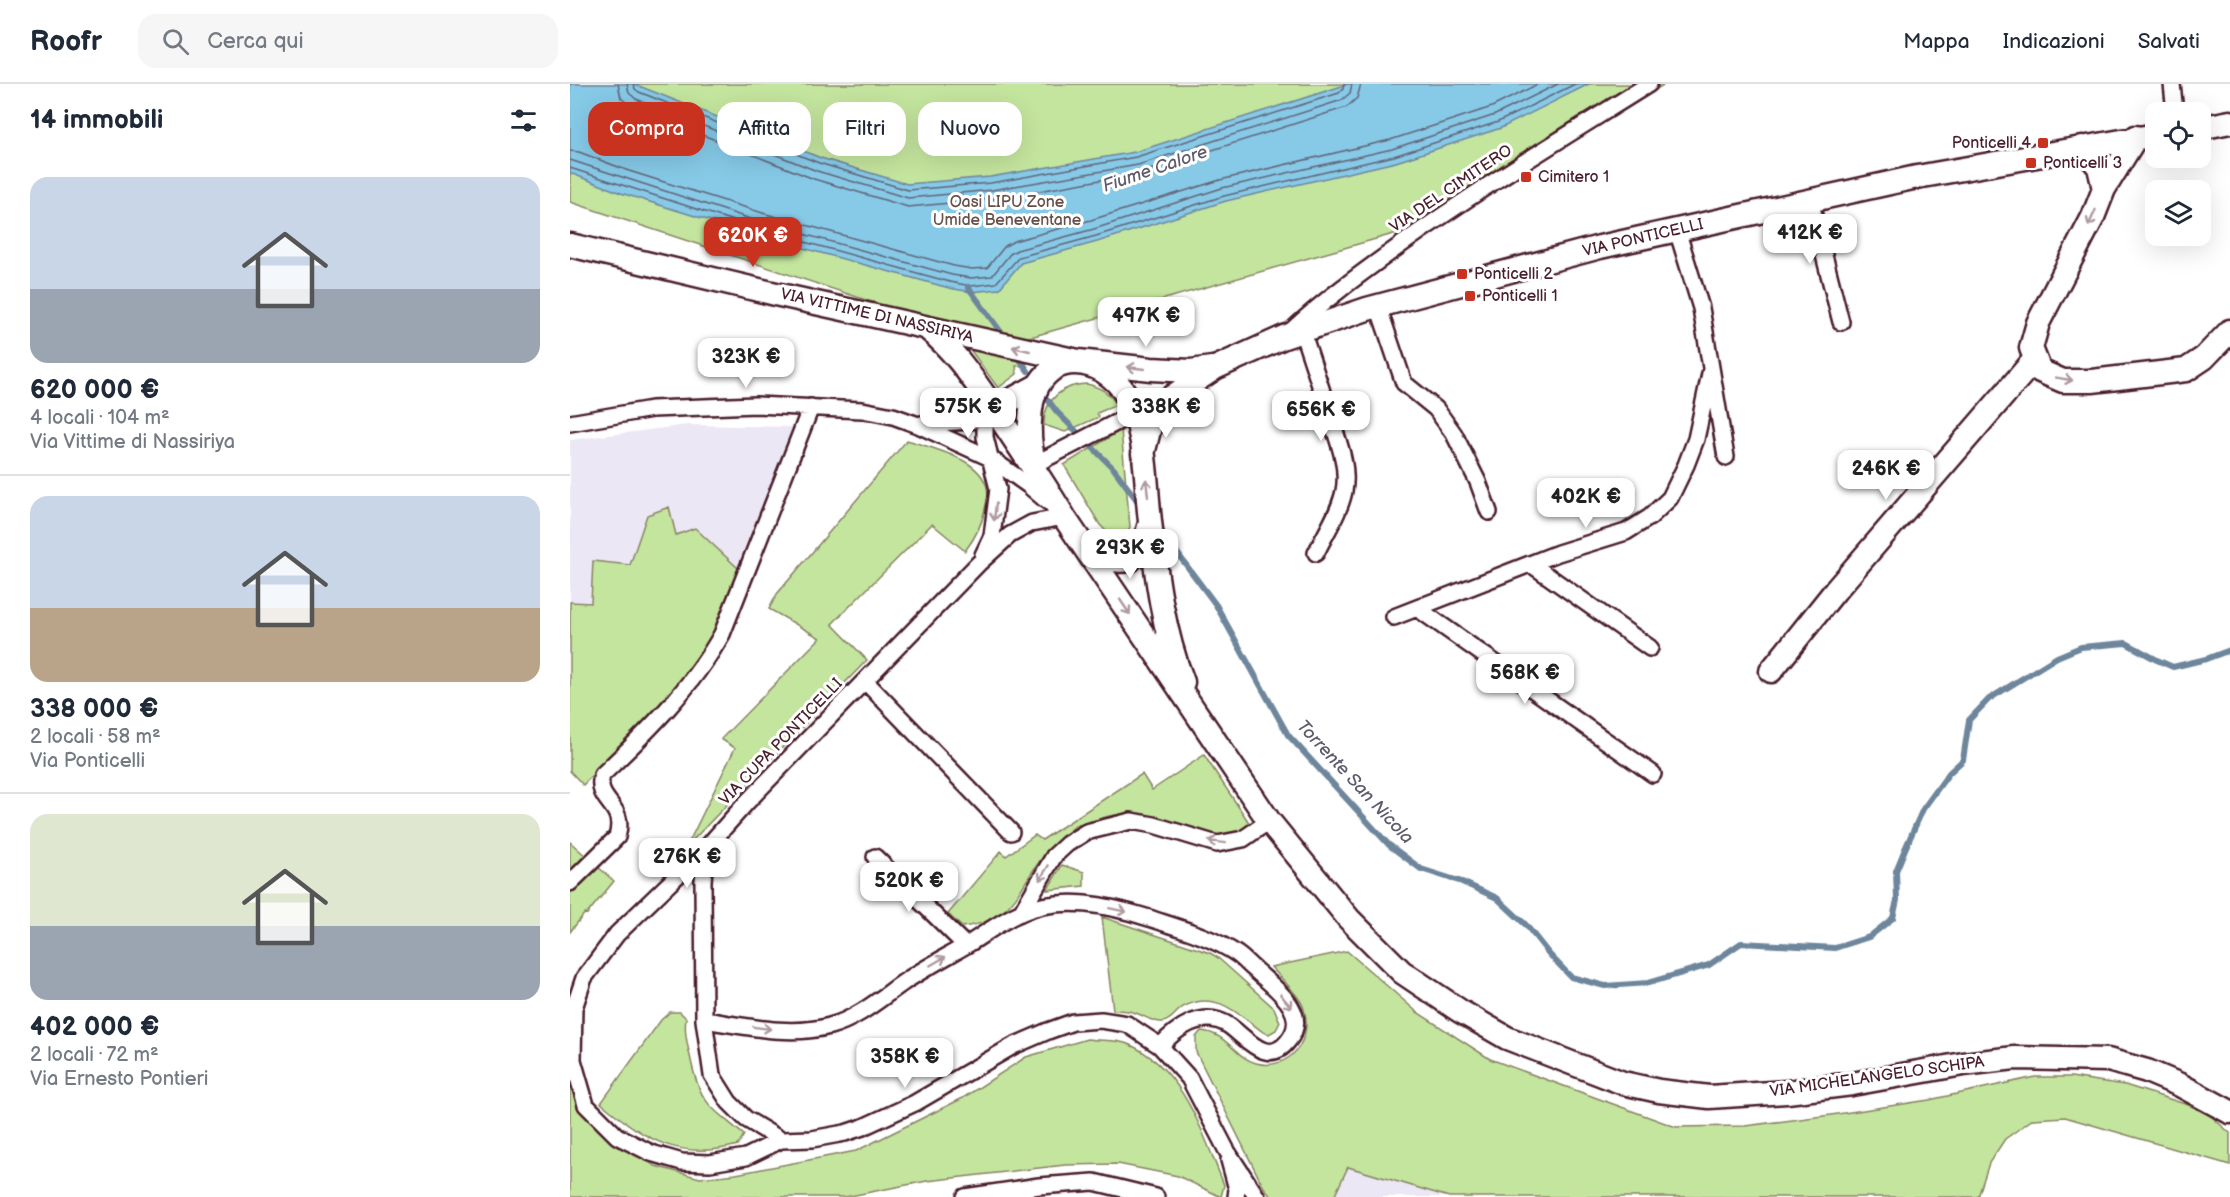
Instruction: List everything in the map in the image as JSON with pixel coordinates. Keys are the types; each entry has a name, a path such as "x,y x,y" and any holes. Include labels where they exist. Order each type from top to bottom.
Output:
{"main road":[{"path":"2211,126 2230,122"},
{"name":"VIA PONTICELLI","path":"1143,454 1152,415 1161,404 1215,368 1293,334 1378,306 1600,247 1810,200 1917,177 2145,136"},
{"path":"2145,137 2104,189 2093,217 2038,323 2031,348 2040,371 2063,381 2092,381 2186,370 2204,358 2230,331"},
{"path":"2082,147 2099,167 2104,189"},
{"name":"VIA VITTIME DI NASSIRIYA","path":"570,245 1078,361"},
{"path":"927,328 947,344 989,412 1037,469 1064,517 1197,717"},
{"path":"1771,671 1835,591 2035,358"},
{"name":"VIA PONTICELLI","path":"1078,361 1151,369 1191,371 1215,368"},
{"path":"989,412 1037,386 1044,376 1053,370 1078,361 1101,370 1115,380 1135,413 1143,454 1157,575 1168,629 1180,673 1197,717"},
{"path":"1037,386 1030,436 1037,469"},
{"path":"1081,541 1105,559 1118,562 1130,560 1146,537 1150,521"},
{"name":"VIA MICHELANGELO SCHIPA","path":"1197,717 1269,821 1349,920 1402,972 1460,1011 1507,1038 1623,1083 1659,1091 1709,1096 1851,1084 2004,1059 2108,1060 2147,1071 2180,1085 2230,1112"}],"street":[{"name":"VIA DEL CIMITERO","path":"1293,334 1322,302 1426,226 1511,168 1649,84"},
{"path":"2172,84 2174,102"},
{"path":"1810,200 1841,322"},
{"path":"1677,230 1701,308 1726,457"},
{"path":"1378,306 1404,383 1436,409 1454,434 1478,482 1489,512"},
{"path":"1293,334 1337,436 1343,460 1344,490 1339,507 1316,553"},
{"path":"1394,617 1532,564 1626,532 1650,517 1670,498 1696,439 1711,369"},
{"path":"570,423 652,409 756,405 862,410 918,424 990,458 1028,485 1064,517"},
{"path":"570,883 616,837 619,830 617,812 600,788 602,775 638,741 680,693 708,660 722,634 812,406"},
{"path":"918,424 971,421 989,412"},
{"path":"979,563 992,536 998,489 984,437 989,412"},
{"path":"1037,469 1135,413"},
{"name":"VIA CUPA PONTICELLI","path":"781,1140 746,1157 710,1162 682,1162 651,1153 618,1136 586,1105 573,1060 574,1008 584,978 618,934 706,848 747,802 979,563 1010,535 1032,523 1064,517"},
{"path":"1532,564 1650,648"},
{"path":"1417,608 1653,774"},
{"path":"865,681 1011,832"},
{"path":"1021,912 1054,856 1086,832 1131,821 1154,825 1217,844 1243,839 1269,821"},
{"path":"706,848 703,881 704,1020 711,1075 729,1102 746,1119 781,1140 845,1133 863,1127 915,1102 1013,1046 1073,1022 1101,1020 1127,1024 1160,1046 1189,1078 1227,1151 1255,1195"},
{"path":"875,857 965,945"},
{"path":"704,1020 804,1031 831,1026 858,1014 913,976 1021,912 1056,904 1089,904 1126,911 1203,938 1236,954 1290,1003 1295,1014 1293,1034 1284,1045 1272,1051 1257,1048 1227,1024 1202,1019 1188,1023 1171,1034 1160,1046"},
{"path":"1227,1151 1237,1189 1236,1197"},
{"path":"965,1197 1039,1186 1094,1182 1156,1197"}],"shaded area":[{"path":"687,425 798,427 739,569 695,528 676,536 669,507 647,516 630,565 591,604 570,602 570,440"},
{"path":"1348,1167 1449,1197 1334,1197"}],"green space":[{"name":"Oasi LIPU Zone Umide Beneventane","path":"570,84 1665,84 1534,162 1404,231 1034,336 1001,341 969,334 570,202"},
{"path":"969,348 1027,360 1026,366 1016,366 1017,374 998,388"},
{"path":"1087,384 1105,392 1117,405 1097,413 1099,417 1065,432 1044,425 1047,408 1056,395 1070,387"},
{"path":"1121,430 1130,527 1127,533 1112,537 1100,525 1064,465"},
{"path":"907,440 957,457 979,472 985,483 988,497 975,536 965,551 932,524 832,624 867,660 687,846 735,748 721,739 820,638 769,609 777,594"},
{"path":"669,507 676,535 695,528 739,569 715,634 692,671 663,706 583,785 570,771 570,602 591,603 593,561 630,565 647,515"},
{"path":"1204,755 1252,827 1228,839 1132,813 1109,816 1075,826 1061,838 1037,864 1014,900 995,917 962,927 948,914 1001,851 1006,856 1035,835 1042,840 1142,774 1152,790"},
{"path":"570,842 614,881 570,932"},
{"path":"1062,865 1084,872 1084,886 1047,890"},
{"path":"1102,917 1217,957 1274,1008 1280,1022 1276,1030 1269,1034 1263,1032 1227,1007 1207,1001 1185,1006 1163,1022 1131,1011 1113,1010"},
{"path":"1347,951 1417,1012 1490,1059 1676,1127 1745,1126 1929,1100 2035,1077 2071,1077 2125,1085 2204,1110 2230,1133 2230,1165 2065,1117 2033,1119 2005,1139 1989,1163 1978,1197 1449,1197 1348,1167 1334,1197 1271,1197 1263,1186 1196,1052 1196,1037 1201,1031 1218,1036 1242,1056 1256,1063 1279,1062 1289,1057 1297,1050 1302,1040 1306,1030 1306,1018 1298,997 1271,967"},
{"path":"670,1012 680,1012 686,1018 687,1042 702,1095 714,1110 744,1135 738,1145 698,1150 664,1144 648,1137 601,1103 661,1020"},
{"path":"1087,1039 1128,1044 1147,1055 1177,1085 1199,1124 1224,1185 1221,1197 1178,1176 1118,1164 1065,1165 927,1181 845,1197 570,1197 570,1086 599,1131 655,1166 700,1178 736,1174 856,1151 963,1098 1026,1057"}],"water":[{"name":"Fiume Calore","path":"570,84 634,84 679,102 588,102 588,156 705,156 705,112 717,117 717,156 811,156 811,154 907,184 990,177 1135,152 1348,84 1589,84 1501,128 1396,162 1226,201 1097,242 1021,263 999,289 971,292 759,236 621,193 570,173"}],"waterway":[{"name":"Torrente San Nicola","path":"968,287 1003,335"},
{"name":"Torrente San Nicola","path":"1019,358 1028,371"},
{"name":"Torrente San Nicola","path":"1048,400 1114,469 1139,503"},
{"name":"Torrente San Nicola","path":"1160,530 1216,605 1288,735 1389,845 1421,869 1462,882 1497,898 1526,925 1571,977 1605,986 1648,983 1709,965 1741,943 1835,948 1869,937 1893,918 1897,900 1896,871 1905,849 1923,809 1949,773 1963,760 1969,720 1989,699 2057,657 2081,647 2126,643 2173,667 2230,650"}],"place":[{"name":"Ponticelli 4","path":"2043,143"},
{"name":"Ponticelli 3","path":"2031,163"},
{"name":"Cimitero 1","path":"1526,177"},
{"name":"Ponticelli 2","path":"1462,274"},
{"name":"Ponticelli 1","path":"1470,296"}]}
